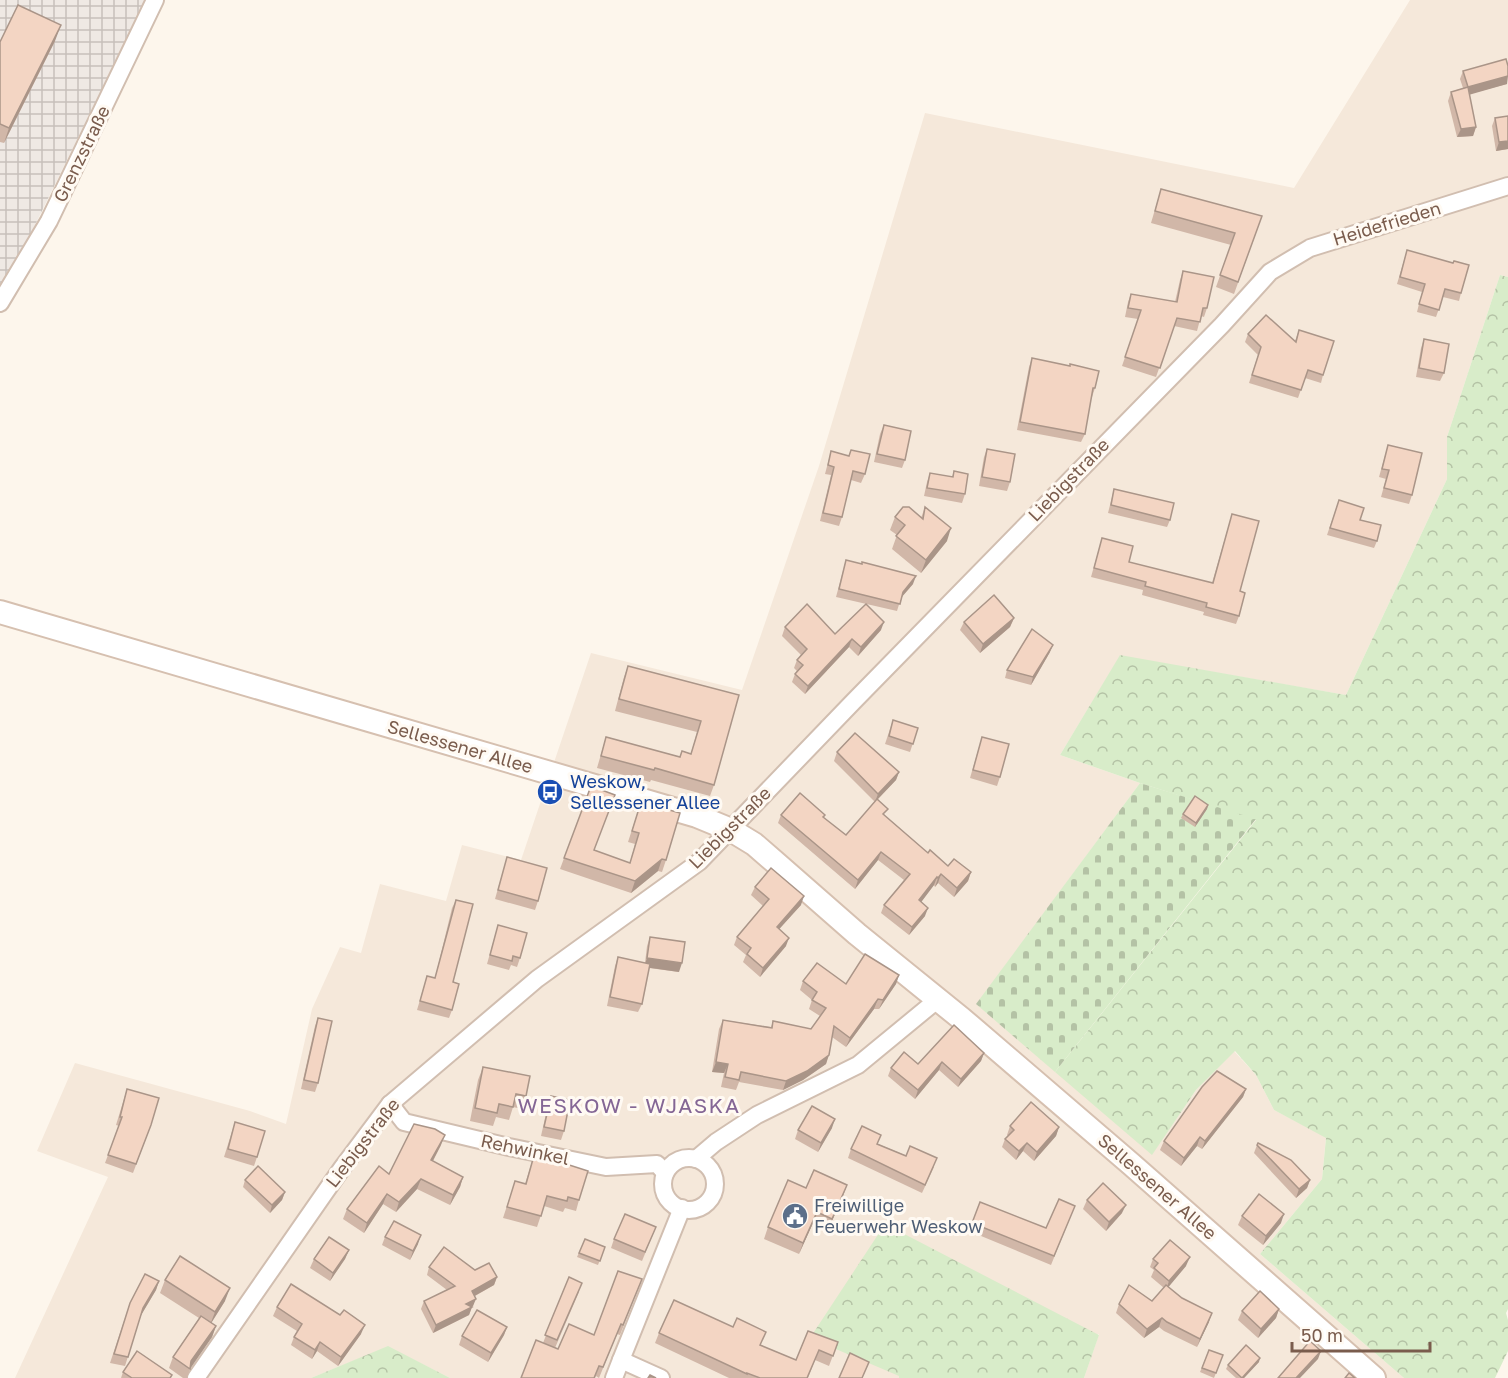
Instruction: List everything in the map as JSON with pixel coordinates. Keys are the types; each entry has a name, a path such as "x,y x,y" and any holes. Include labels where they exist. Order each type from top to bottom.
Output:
{"main road":[{"name":"Sellessener Allee","path":"0,612 675,809 731,830 754,844 857,934 963,1019 1374,1378"}],"street":[{"name":"Grenzstraße","path":"0,303 49,221 155,0"},
{"name":"Heidefrieden","path":"1270,272 1310,248 1508,186"},
{"name":"Liebigstraße","path":"196,1378 342,1168 390,1104 537,979 699,862 1222,325 1270,272"},
{"path":"696,1159 716,1142 757,1115 858,1065 937,1000"},
{"name":"Rehwinkel","path":"390,1104 404,1122 606,1167 657,1164 665,1173"},
{"path":"681,1159 696,1159 704,1162 710,1169 715,1186 707,1202 700,1207 691,1209 674,1205 668,1199 663,1182 665,1173 669,1167 681,1159"},
{"path":"614,1378 682,1208"},
{"path":"621,1360 661,1378"}],"shaded area":[{"path":"0,0 146,0 0,296"},
{"path":"1410,0 1508,0 1508,277 1500,275 1447,437 1447,479 1346,695 1120,656 1060,755 1140,783 977,1004 1152,1154 1196,1090 1234,1051 1256,1075 1274,1110 1326,1137 1322,1179 1260,1254 1404,1378 1084,1378 1099,1334 899,1376 899,1378 450,1378 388,1347 311,1378 15,1378 108,1177 37,1151 75,1063 250,1111 286,1124 312,1009 340,947 361,953 380,884 446,901 462,845 521,860 591,653 742,690 819,466 925,113 1294,188"}],"green space":[{"path":"1500,275 1508,277 1508,1309 1506,1313 1508,1351 1495,1378 1404,1378 1260,1254 1322,1179 1326,1138 1274,1110 1256,1075 1235,1051 1196,1090 1152,1155 1055,1072 1256,820 1060,755 1120,655 1346,695 1447,479 1447,437"},
{"path":"1140,783 1256,819 1055,1072 976,1004"},
{"path":"885,1224 1099,1335 1084,1378 899,1378 899,1376 810,1338"},
{"path":"388,1346 450,1378 311,1378"}],"building":[{"path":"18,5 61,25 9,128 0,124 0,42"},
{"path":"1506,59 1508,76 1468,87 1463,71"},
{"path":"1468,87 1476,127 1461,129 1451,92"},
{"path":"1508,116 1508,141 1499,142 1495,118"},
{"path":"1161,189 1262,216 1238,282 1220,275 1235,233 1155,211"},
{"path":"1407,250 1453,263 1454,261 1469,265 1461,293 1445,289 1439,310 1419,304 1425,284 1400,277"},
{"path":"1183,271 1214,277 1207,308 1203,308 1200,322 1177,318 1160,368 1125,357 1141,310 1128,308 1131,294 1177,302"},
{"path":"1266,315 1296,342 1299,330 1334,341 1323,375 1308,370 1301,390 1252,375 1261,347 1248,334"},
{"path":"1424,339 1449,344 1444,373 1419,368"},
{"path":"1032,358 1099,371 1095,388 1093,388 1085,434 1020,422"},
{"path":"884,425 911,431 905,460 877,454"},
{"path":"1388,445 1422,453 1412,495 1384,488 1389,470 1382,469"},
{"path":"987,449 1015,454 1010,482 982,477"},
{"path":"851,450 870,454 865,474 853,471 842,517 823,513 834,467 828,465 831,451 849,456"},
{"path":"954,471 968,474 965,494 927,488 930,473 953,477"},
{"path":"1114,489 1174,503 1170,520 1111,505"},
{"path":"1339,500 1364,508 1360,520 1381,525 1377,541 1330,528"},
{"path":"903,507 909,507 923,519 925,507 951,528 926,560 896,536 905,525 895,517"},
{"path":"1232,514 1259,521 1240,591 1245,593 1239,616 1206,607 1207,603 1145,586 1146,582 1094,568 1102,538 1133,546 1129,562 1213,583"},
{"path":"846,560 916,576 903,592 900,604 839,589"},
{"path":"994,595 1014,618 983,644 964,622"},
{"path":"807,604 835,634 866,604 884,622 861,647 852,639 808,686 795,674 803,665 797,660 807,649 785,627"},
{"path":"1032,629 1053,645 1033,677 1007,670"},
{"path":"628,666 739,695 714,785 655,768 654,770 601,756 606,737 680,757 682,751 691,754 701,721 619,699"},
{"path":"893,720 918,728 913,744 889,736"},
{"path":"855,733 899,772 878,794 837,752"},
{"path":"982,737 1009,744 1000,777 973,770"},
{"path":"591,786 615,795 594,850 630,863 639,833 632,831 641,802 680,813 666,860 662,859 635,881 564,858"},
{"path":"800,793 825,815 823,817 846,835 877,799 888,809 883,814 928,853 930,850 948,866 954,859 971,872 957,888 941,874 937,877 919,900 928,908 912,927 884,905 910,874 881,852 858,880 781,815"},
{"path":"1195,796 1208,805 1196,823 1183,814"},
{"path":"507,857 547,868 538,901 498,890"},
{"path":"771,868 804,896 777,927 789,938 763,968 747,954 751,948 737,937 769,899 755,887"},
{"path":"456,900 473,904 453,982 459,984 452,1010 420,1001 427,976 435,978"},
{"path":"498,925 527,933 520,958 513,956 512,961 490,955"},
{"path":"650,937 685,942 682,963 647,958"},
{"path":"865,954 899,975 883,1000 878,999 850,1038 834,1026 829,1055 807,1071 786,1081 741,1072 739,1080 725,1077 728,1064 716,1062 723,1020 772,1028 773,1021 811,1029 826,1008 812,1000 817,992 803,981 817,963 846,984"},
{"path":"618,957 650,964 642,1004 610,997"},
{"path":"318,1018 332,1021 318,1083 304,1080"},
{"path":"954,1025 984,1053 961,1079 942,1062 918,1090 891,1068 904,1052 918,1064"},
{"path":"483,1067 530,1076 526,1096 516,1094 513,1107 499,1104 497,1113 475,1108"},
{"path":"1217,1071 1246,1089 1205,1141 1200,1137 1184,1158 1164,1141 1202,1087"},
{"path":"127,1089 159,1098 136,1164 108,1155 122,1117 120,1117"},
{"path":"551,1096 570,1100 564,1131 544,1127"},
{"path":"1031,1102 1059,1127 1037,1152 1027,1143 1019,1151 1005,1139 1014,1130 1010,1126"},
{"path":"812,1106 835,1119 821,1143 798,1130"},
{"path":"235,1122 265,1131 257,1157 228,1149"},
{"path":"414,1124 435,1129 445,1135 431,1160 463,1177 453,1195 421,1179 399,1202 387,1194 367,1223 347,1209 379,1166 389,1174"},
{"path":"862,1126 881,1135 877,1144 906,1156 910,1146 937,1158 925,1185 851,1149"},
{"path":"1258,1143 1291,1160 1310,1180 1299,1189 1257,1145"},
{"path":"535,1152 564,1159 563,1163 588,1171 579,1200 568,1197 567,1201 547,1196 541,1216 507,1207 515,1181 526,1184"},
{"path":"258,1166 285,1192 272,1205 245,1180"},
{"path":"814,1170 847,1185 832,1219 817,1212 803,1243 768,1227 788,1180 806,1188"},
{"path":"1103,1183 1126,1205 1109,1222 1087,1200"},
{"path":"1259,1194 1284,1214 1266,1236 1242,1216"},
{"path":"1059,1199 1075,1206 1054,1256 972,1223 980,1202 1046,1228"},
{"path":"625,1214 656,1227 645,1252 614,1239"},
{"path":"394,1221 421,1235 413,1251 385,1237"},
{"path":"329,1237 349,1250 333,1273 314,1259"},
{"path":"585,1239 605,1247 600,1261 579,1253"},
{"path":"1170,1240 1190,1257 1169,1281 1154,1268 1158,1263 1153,1259"},
{"path":"444,1247 475,1270 489,1263 497,1277 472,1291 476,1299 466,1304 472,1307 436,1325 424,1301 455,1286 429,1267"},
{"path":"180,1256 230,1288 215,1312 165,1280"},
{"path":"618,1271 642,1279 603,1367 599,1366 594,1378 521,1378 536,1340 558,1349 569,1324 594,1335"},
{"path":"145,1274 159,1281 143,1308 128,1357 114,1354 130,1303"},
{"path":"569,1277 582,1283 557,1340 545,1335"},
{"path":"291,1284 340,1315 344,1310 365,1325 341,1357 320,1342 315,1350 294,1337 302,1324 277,1307"},
{"path":"1129,1285 1152,1301 1166,1285 1182,1298 1212,1313 1200,1339 1162,1318 1147,1329 1119,1304"},
{"path":"1260,1291 1279,1309 1261,1329 1242,1311"},
{"path":"674,1300 733,1327 737,1318 766,1332 760,1345 796,1360 808,1331 838,1342 833,1356 819,1350 807,1378 760,1378 659,1333"},
{"path":"477,1310 507,1327 491,1353 462,1336"},
{"path":"201,1316 216,1326 191,1361 190,1369 173,1357"},
{"path":"1310,1341 1321,1351 1296,1378 1278,1378"},
{"path":"1246,1345 1260,1358 1242,1378 1228,1365"},
{"path":"1209,1350 1223,1355 1216,1373 1202,1368"},
{"path":"137,1351 172,1375 170,1378 132,1378 123,1372"},
{"path":"850,1353 869,1362 862,1378 839,1378"},
{"path":"1349,1373 1355,1378 1345,1378"}],"place":[{"name":"Weskow, Sellessener Allee","path":"550,792"},
{"name":"Freiwillige Feuerwehr Weskow","path":"795,1216"}],"district":[{"name":"WESKOW - WJASKA","path":"629,1106"}]}
